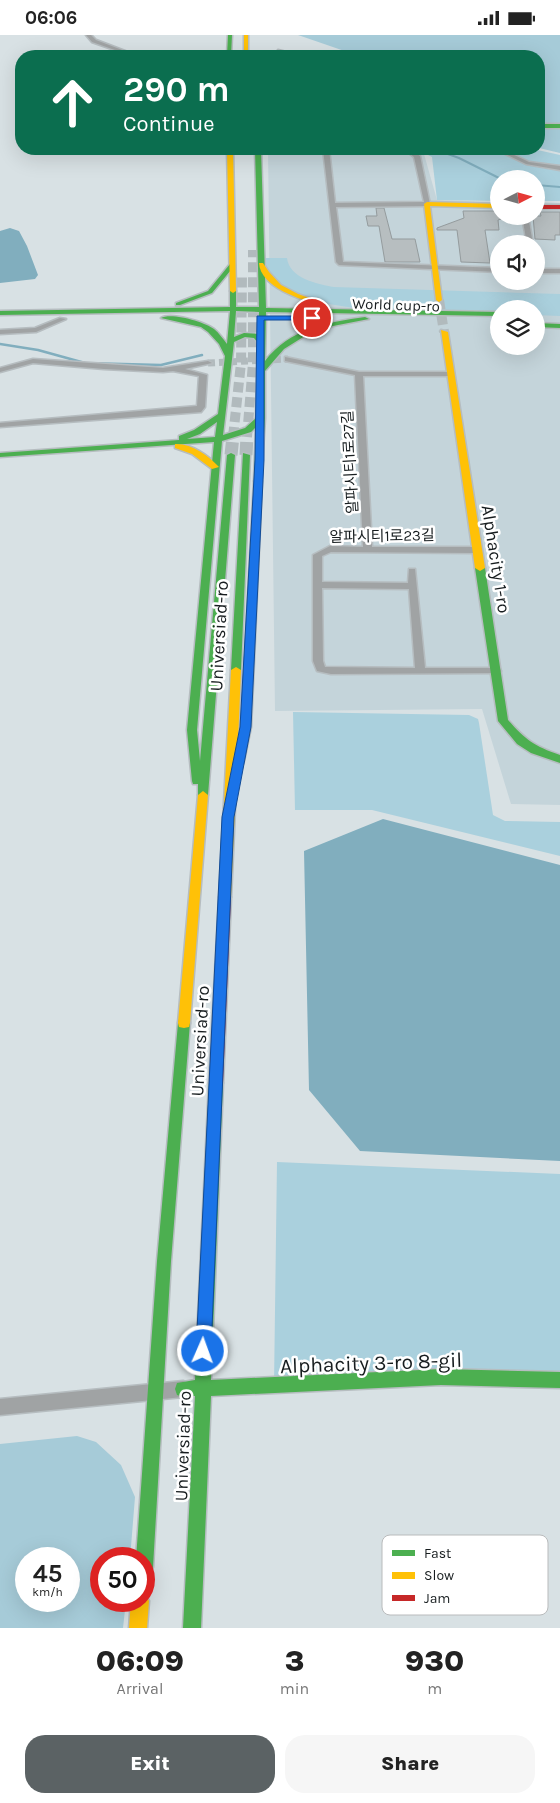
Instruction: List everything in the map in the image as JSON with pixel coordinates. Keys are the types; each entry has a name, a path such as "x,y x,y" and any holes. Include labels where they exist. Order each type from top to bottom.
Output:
{"main road":[{"path":"230,35 230,50"},
{"path":"237,35 237,50"},
{"path":"246,35 246,50"},
{"path":"255,35 256,50"},
{"path":"545,126 560,126"},
{"path":"245,155 248,250"},
{"path":"201,815 192,730 215,467 233,313 242,294 232,265 245,155"},
{"path":"228,817 246,727 261,418 261,263 246,155"},
{"path":"439,300 427,204 490,206"},
{"path":"429,222 440,212 474,205"},
{"path":"545,207 560,207"},
{"path":"261,263 269,279 292,294 368,315"},
{"path":"146,309 178,304 209,294 216,289 232,265"},
{"path":"242,294 257,294 261,290"},
{"path":"0,313 146,309 233,313"},
{"path":"0,320 52,321 165,318 233,313"},
{"name":"World cup-ro","path":"233,313 490,314"},
{"path":"261,372 274,350 292,338 326,325 368,315"},
{"name":"World cup-ro","path":"368,315 490,322"},
{"path":"545,315 560,316"},
{"path":"165,318 194,323 213,331 222,341 229,357"},
{"path":"545,325 560,325"},
{"name":"Alphacity 1-ro","path":"444,332 503,722 521,742 537,751 560,759"},
{"path":"230,341 244,335 256,337 260,341"},
{"path":"168,443 197,432 222,415"},
{"path":"0,455 219,439 254,428 261,418"},
{"path":"168,443 195,451 215,467"},
{"name":"Universiad-ro","path":"146,1547 164,1261 231,455"},
{"name":"Universiad-ro","path":"192,1628 200,1489 202,1389 246,455"},
{"name":"Alphacity 3-ro 8-gil","path":"183,1389 442,1377 560,1380"},
{"path":"138,1628 139,1612"}],"street":[{"path":"88,35 94,41 119,50"},
{"path":"327,155 339,262 342,265 490,270"},
{"path":"332,205 427,204 416,155"},
{"path":"511,155 528,163 560,168"},
{"path":"545,271 560,271"},
{"path":"0,332 36,330 52,321"},
{"path":"0,336 44,334"},
{"path":"288,359 359,374 450,374"},
{"path":"0,370 23,363 43,361 104,367 176,369 203,375 201,407 198,410 0,425"},
{"path":"176,369 208,363"},
{"name":"알파시티1로27길","path":"359,374 368,549"},
{"name":"알파시티1로23길","path":"477,550 330,549 317,555 318,661 321,669 331,671 496,671"},
{"path":"412,571 420,671"},
{"path":"317,585 413,586"},
{"path":"0,1407 183,1389"}],"shaded area":[{"path":"298,35 560,35 560,153 545,149 545,50 342,50"},
{"path":"545,152 560,155 560,201 545,201 545,170 490,170 490,201 437,200 432,157 428,155 545,155"},
{"path":"268,155 424,155 437,200 490,202 490,225 545,225 545,202 560,203 560,805 511,804 482,709 275,711"},
{"path":"10,228 19,231 27,246 38,275 35,279 0,283 0,231"},
{"path":"261,258 287,258 289,265 298,275 312,282 334,287 560,294 560,316 545,315 545,300 490,300 490,314 367,310 316,302 275,285"},
{"path":"293,712 469,715 478,719 493,815 505,821 560,822 560,856 372,810 295,810"},
{"path":"383,819 560,865 560,1161 360,1151 309,1090 304,851"},
{"path":"277,1162 560,1174 560,1380 274,1385"},
{"path":"77,1436 96,1442 121,1465 135,1497 131,1547 90,1547 90,1612 125,1612 123,1628 0,1628 0,1444"}],"building":[{"path":"376,208 384,208 392,239 415,239 420,262 385,262 379,226 368,226 366,216 377,216"},
{"path":"463,211 490,211 490,225 498,225 499,230 485,230 490,263 461,262 457,230 437,230 437,228 464,218"},
{"path":"545,212 560,212 560,235 555,235 555,240 545,240 545,235 535,235 534,225 545,225"}],"waterway":[{"path":"451,155 490,174"},
{"path":"545,186 560,187"},
{"path":"0,344 38,350 85,363 161,365 202,355"}],"tunnel":[{"path":"247,437 253,363 253,250"},
{"path":"233,437 241,363 242,274"},
{"path":"439,300 444,332"},
{"path":"208,363 288,359"},
{"path":"231,455 233,436"},
{"path":"246,455 247,436"}],"traffic: fast":[{"path":"229,50 230,35"},
{"path":"545,126 560,126"},
{"path":"258,155 262,315 258,481"},
{"path":"178,304 210,292 232,265"},
{"path":"197,781 192,730 215,467 229,357 233,291"},
{"path":"0,313 233,309 490,314"},
{"path":"165,318 203,326 217,336 228,354"},
{"path":"261,372 282,347 306,332 319,327 365,319"},
{"path":"545,325 560,326"},
{"path":"230,341 244,335 256,336 259,341"},
{"path":"182,438 197,432 222,415"},
{"path":"0,455 219,439 248,430 261,418"},
{"path":"203,795 231,455"},
{"path":"236,670 246,455"},
{"path":"480,568 503,721 521,741 535,750 560,759"},
{"path":"145,1547 164,1261 184,1023"},
{"path":"192,1628 216,1083"},
{"path":"183,1389 441,1377 560,1380"}],"traffic: slow":[{"path":"246,35 246,50"},
{"path":"230,155 233,291"},
{"path":"439,300 427,204 490,206"},
{"path":"261,264 266,273 279,286 295,295 323,304"},
{"path":"444,332 480,568"},
{"path":"178,446 195,452 215,467"},
{"path":"239,761 246,727 258,481"},
{"path":"225,897 236,670"},
{"path":"184,1023 203,795"},
{"path":"138,1628 139,1612"}],"traffic: jam":[{"path":"545,207 560,207"},
{"path":"216,1083 225,897"}],"route":[{"path":"203,1351 228,817 246,727 260,460 260,318 312,318"}]}
